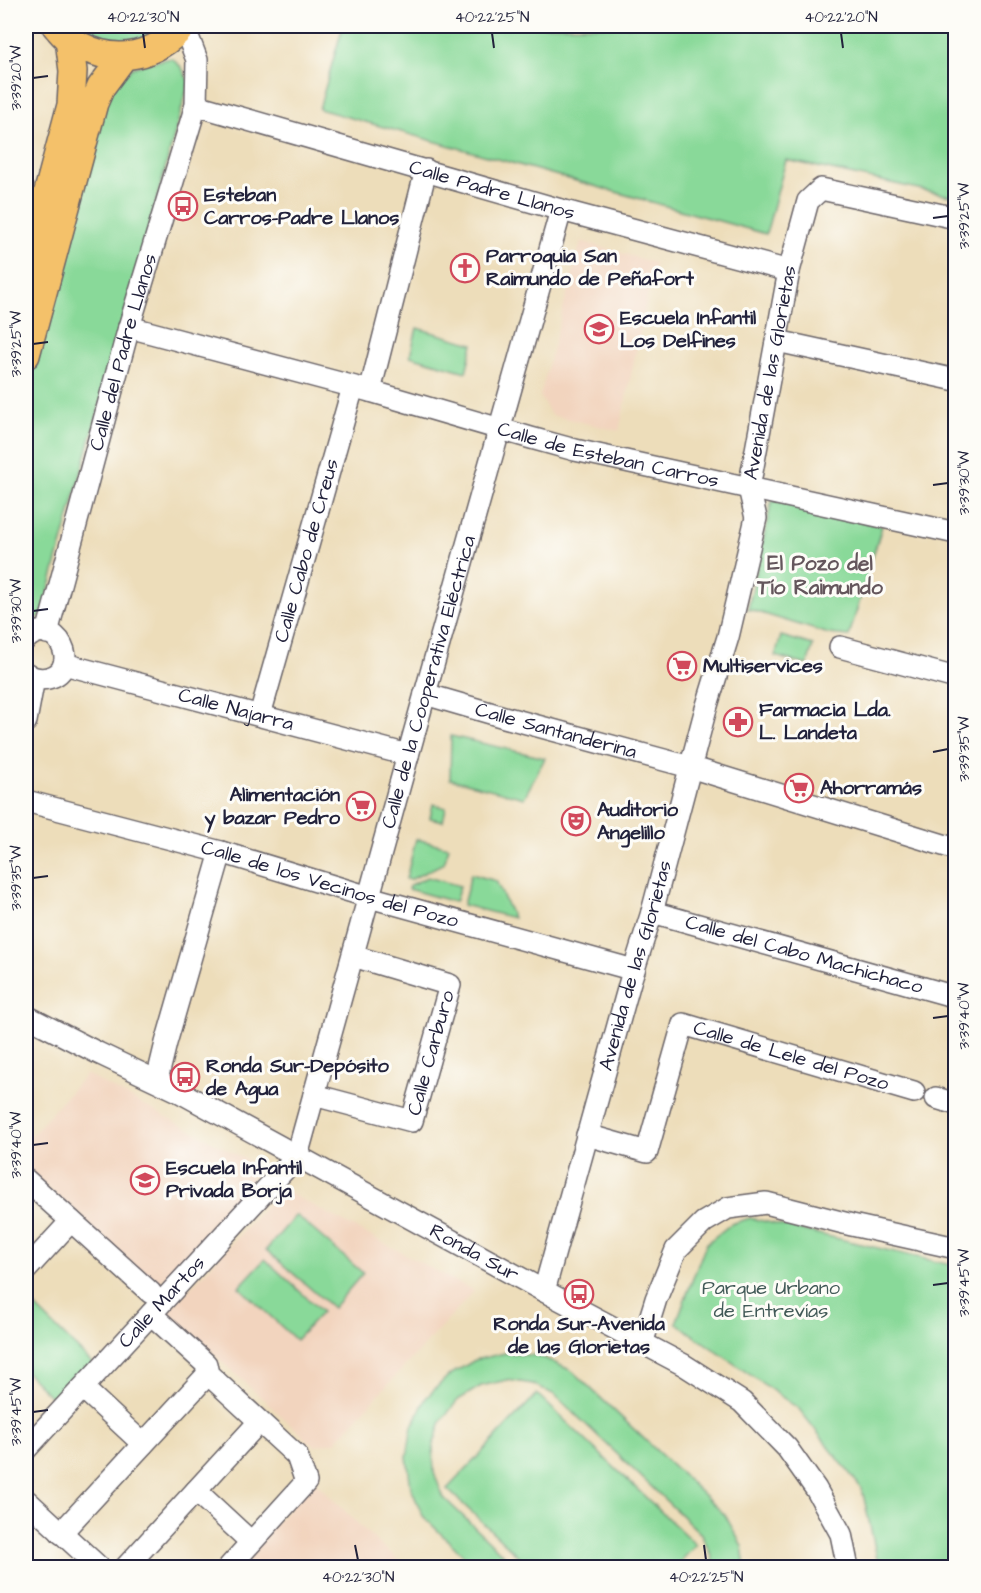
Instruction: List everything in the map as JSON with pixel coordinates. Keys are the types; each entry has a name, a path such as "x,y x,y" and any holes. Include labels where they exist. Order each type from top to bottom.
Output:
{"main road":[{"path":"62,32 95,53 124,56 137,55 160,45 183,26"},
{"path":"26,274 71,105 73,71 62,32"},
{"path":"26,355 93,103 124,56"}],"street":[{"name":"Calle del Padre Llanos","path":"47,633 129,327 196,105 197,60 183,26"},
{"path":"160,45 175,51 198,73"},
{"name":"Calle Padre Llanos","path":"196,105 561,210 789,271"},
{"path":"361,389 426,170"},
{"name":"Avenida de las Glorietas","path":"544,1291 728,637 756,518 749,488 789,271 808,201 821,189 956,218"},
{"name":"Calle de la Cooperativa Eléctrica","path":"297,1156 561,210"},
{"name":"Calle de Esteban Carros","path":"129,327 361,389 575,450 956,533"},
{"path":"777,341 956,380"},
{"name":"Calle Cabo de Creus","path":"260,715 361,389"},
{"path":"26,639 38,632 47,633 56,637 65,652 64,664 53,677 45,679 30,676 26,721"},
{"path":"840,647 956,678"},
{"name":"Calle Najarra","path":"64,664 408,755"},
{"name":"Calle Santanderina","path":"425,694 690,767 956,849"},
{"name":"Calle de los Vecinos del Pozo","path":"26,801 221,852 369,897 634,970"},
{"path":"157,1080 221,852"},
{"name":"Calle del Cabo Machichaco","path":"652,912 956,997"},
{"name":"Calle Carburo","path":"314,1095 412,1121 450,985 352,956"},
{"name":"Ronda Sur","path":"26,1016 157,1080 684,1365 742,1402 787,1448 816,1489 841,1534 848,1568"},
{"name":"Calle de Lele del Pozo","path":"587,1135 647,1152 683,1024 914,1092"},
{"name":"Calle Martos","path":"26,1449 83,1388 151,1303 297,1156"},
{"name":"Calle Martos","path":"26,1180 71,1221 151,1303"},
{"path":"642,1344 656,1299 676,1250 704,1222 728,1208 766,1203 956,1248"},
{"path":"26,1270 71,1221"},
{"path":"151,1303 206,1364 208,1374 297,1456 306,1482 228,1568"},
{"path":"61,1533 208,1374"},
{"path":"83,1388 143,1444"},
{"path":"125,1568 259,1422"},
{"path":"196,1491 251,1542"},
{"path":"26,1500 99,1568"}],"shaded area":[{"name":"Escuela Infantil Los Delfines","path":"581,241 655,263 619,431 551,415 540,396"},
{"name":"Escuela Infantil Privada Borja","path":"86,1074 256,1165 251,1176 253,1183 155,1288 26,1168 26,1141"},
{"path":"282,1189 474,1291 335,1442 314,1446 168,1312"},
{"path":"314,1481 375,1540 407,1567 235,1568"}],"green space":[{"path":"74,26 162,26 138,40 108,42 90,37"},
{"path":"343,26 955,26 955,197 786,160 766,234 319,109"},
{"path":"172,58 182,68 189,82 42,615 26,625 26,390 104,95 132,68"},
{"path":"417,328 473,344 466,372 410,356"},
{"path":"772,500 882,526 849,636 829,634 748,609"},
{"path":"781,636 813,645 807,665 775,656"},
{"path":"451,736 545,758 524,798 450,779"},
{"path":"433,804 446,808 443,821 430,818"},
{"path":"416,839 449,847 444,863 410,880 406,879"},
{"path":"471,874 496,881 513,918 463,905"},
{"path":"427,877 460,886 455,902 408,889 409,886"},
{"path":"296,1215 363,1273 333,1308 266,1250"},
{"name":"Parque Urbano de Entrevías","path":"750,1218 955,1266 955,1567 879,1567 862,1489 799,1409 676,1323 706,1244 731,1224"},
{"path":"265,1259 322,1312 296,1340 239,1287"},
{"path":"29,1301 94,1365 57,1403 26,1372 26,1305"},
{"path":"505,1353 540,1356 572,1371 725,1515 742,1546 745,1567 714,1567 712,1556 701,1534 555,1395 533,1384 507,1380 481,1386 458,1400 441,1421 433,1446 434,1473 444,1498 516,1567 475,1567 423,1516 411,1488 407,1457 412,1426 426,1398 448,1376 475,1360"},
{"path":"537,1394 696,1545 675,1567 530,1567 447,1489"}],"place":[{"name":"Esteban Carros-Padre Llanos","path":"183,206"},
{"name":"Parroquia San Raimundo de Peñafort","path":"465,268"},
{"name":"Escuela Infantil Los Delfines","path":"599,329"},
{"name":"Multiservices","path":"682,666"},
{"name":"Farmacia Lda. L. Landeta","path":"738,722"},
{"name":"Ahorramás","path":"799,788"},
{"name":"Alimentación y bazar Pedro","path":"361,806"},
{"name":"Auditorio Angelillo","path":"576,821"},
{"name":"Ronda Sur-Depósito de Agua","path":"185,1077"},
{"name":"Escuela Infantil Privada Borja","path":"145,1180"},
{"name":"Ronda Sur-Avenida de las Glorietas","path":"579,1294"}],"district":[{"name":"El Pozo del Tío Raimundo","path":"820,575"}]}
